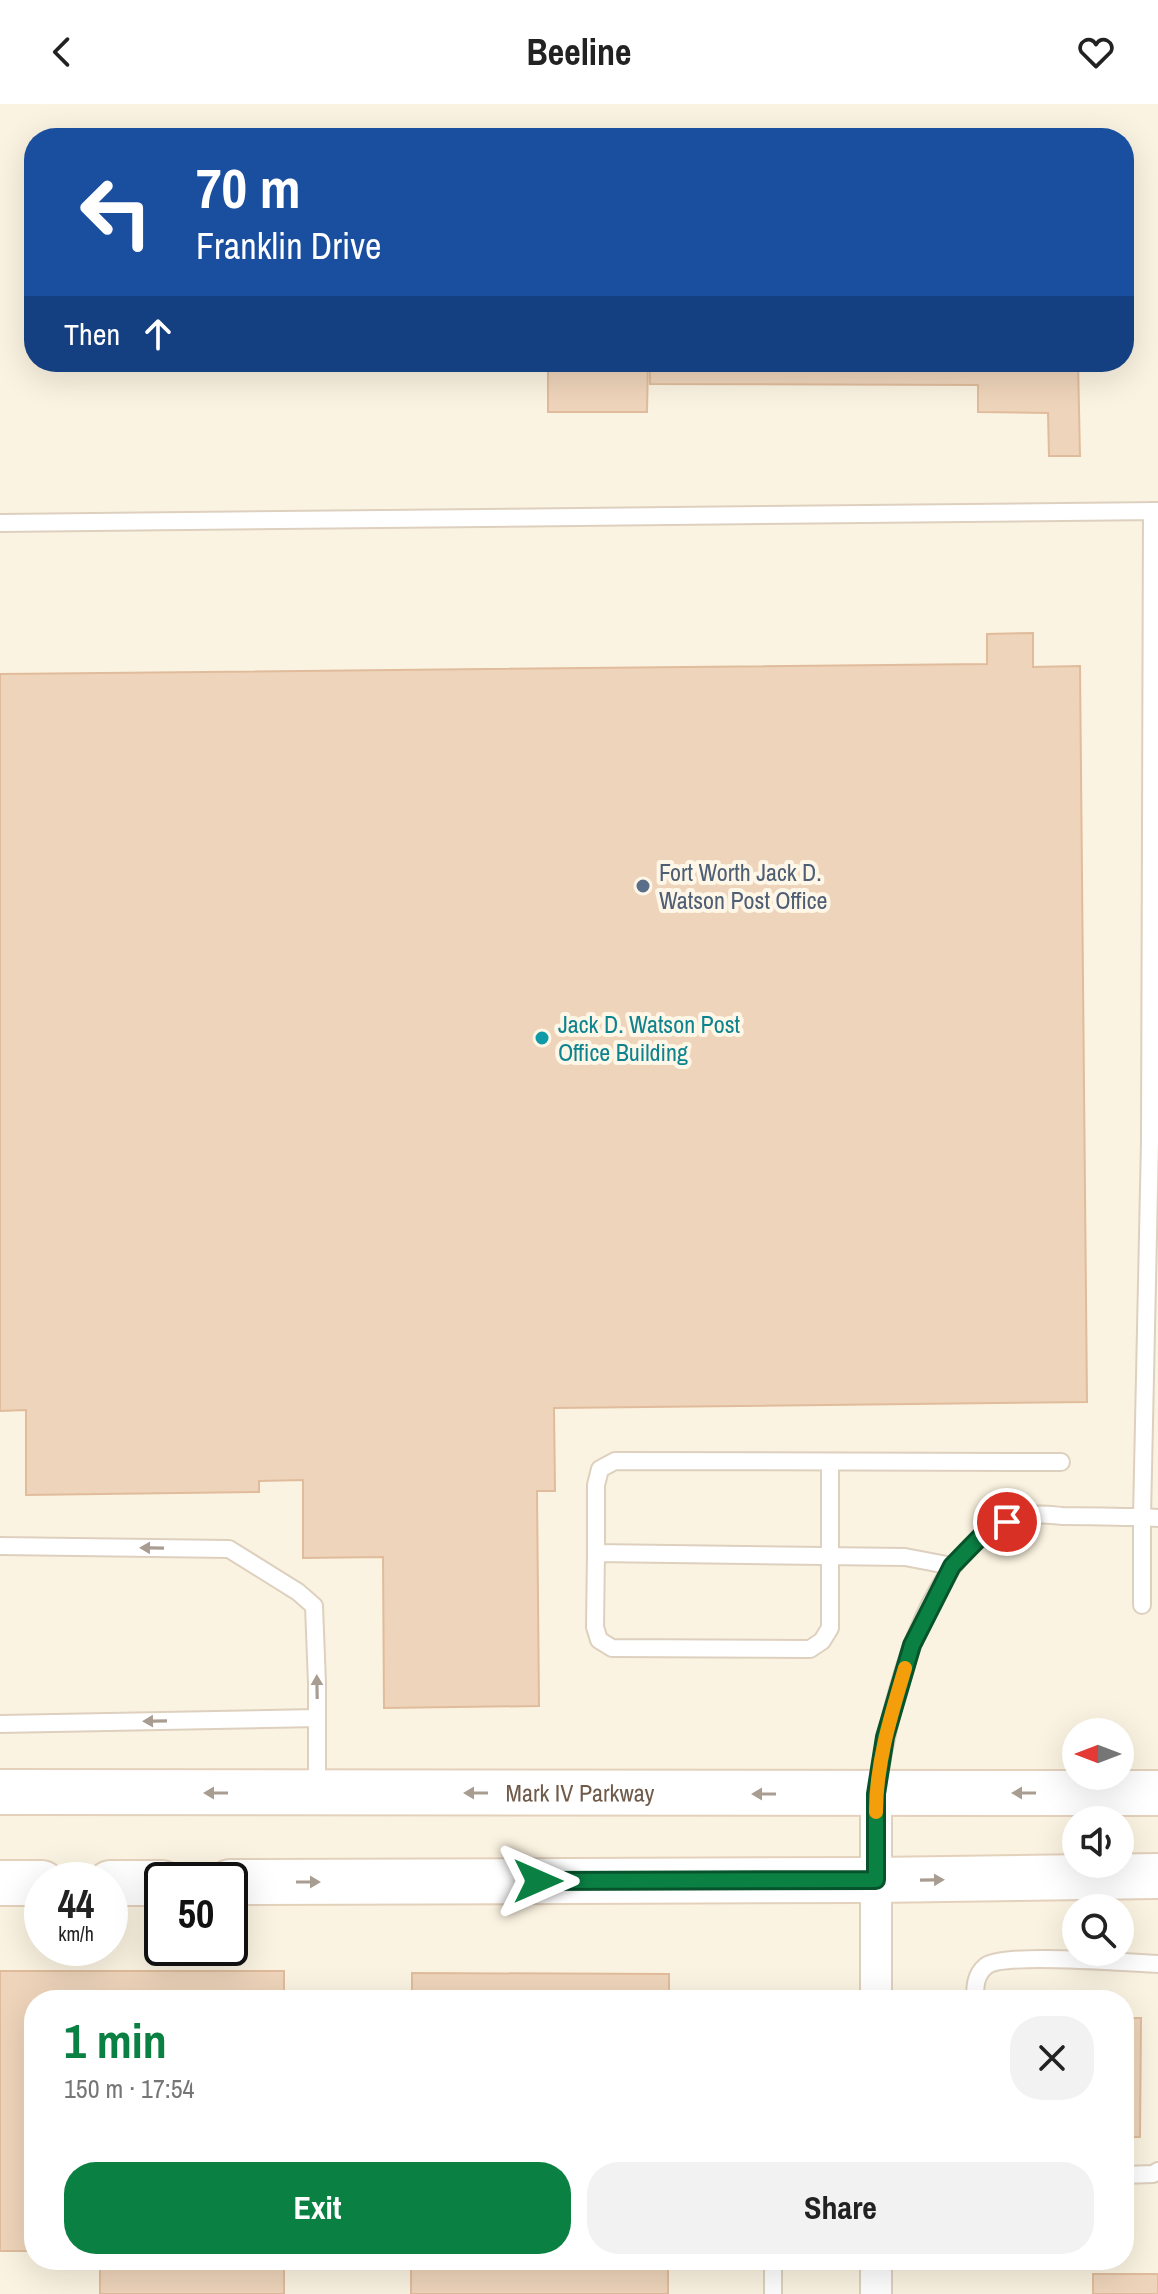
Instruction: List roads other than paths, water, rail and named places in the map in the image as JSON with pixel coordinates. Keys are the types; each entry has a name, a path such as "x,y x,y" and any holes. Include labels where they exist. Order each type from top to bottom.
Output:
{"main road":[{"name":"Mark IV Parkway","path":"0,1792 1158,1793"},
{"path":"248,1882 1158,1876"},
{"path":"0,1883 24,1883"}],"street":[{"path":"876,1794 876,1990"},
{"path":"876,2270 876,2294"}],"lane":[{"path":"0,523 1155,511 1150,1518 1142,1605"},
{"path":"830,1462 830,1628 822,1641 810,1649 612,1648 599,1640 595,1627 596,1485 600,1469 615,1461 1061,1462"},
{"path":"876,1794 885,1737 912,1645 952,1566 988,1529 1027,1515 1150,1518"},
{"path":"0,1546 229,1549 298,1592 314,1606 317,1793"},
{"path":"596,1553 905,1557 952,1566"},
{"path":"0,1724 317,1718"},
{"path":"975,1990 975,1981 987,1965 1011,1959 1158,1964"},
{"path":"1134,2175 1158,2171"},
{"path":"773,2270 773,2294"}],"place":[{"name":"Fort Worth Jack D. Watson Post Office","path":"643,886"},
{"name":"Jack D. Watson Post Office Building","path":"542,1038"}]}
